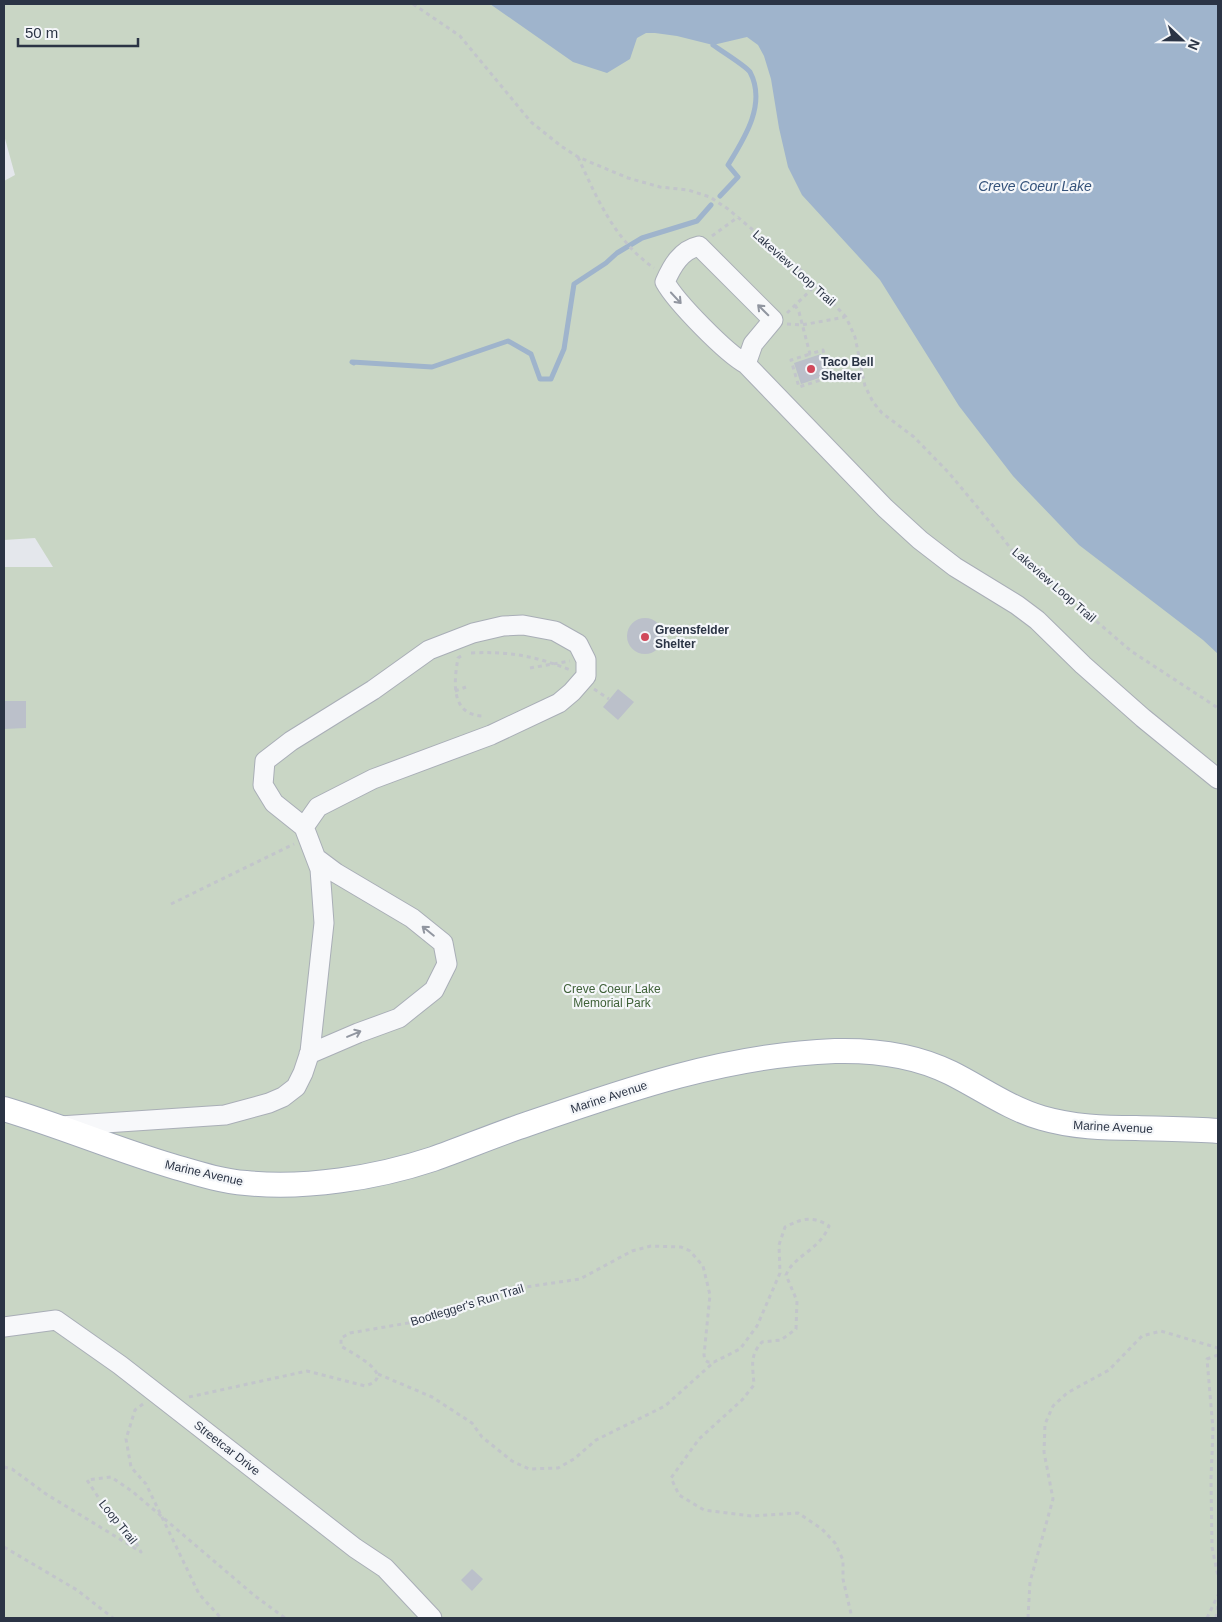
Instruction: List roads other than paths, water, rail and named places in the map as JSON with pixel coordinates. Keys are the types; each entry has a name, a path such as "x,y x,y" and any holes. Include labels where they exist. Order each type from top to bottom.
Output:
{"main road":[{"name":"Marine Avenue","path":"4,1110 57,1126 126,1152 216,1178 255,1184 336,1182 430,1160 612,1095 680,1074 746,1060 832,1051 875,1051 912,1058 948,1072 1039,1118 1072,1126 1218,1131"}],"street":[{"path":"746,364 753,344 773,320 699,246 690,248 676,261 666,282 671,292 702,325 736,359 746,364 885,508 920,540 955,567 1017,605 1037,620 1083,665 1142,718 1218,779"},
{"path":"57,1126 225,1115 260,1106 284,1097 296,1087 310,1054 324,923 320,869 306,832 274,803 263,785 265,761 291,741 373,690 429,650 473,633 503,626 523,625 555,631 578,644 586,660 586,676 572,692 559,702 490,735 373,779 318,807 306,832"},
{"path":"310,1054 399,1018 434,990 447,964 443,943 412,918 336,873 316,858"},
{"name":"Streetcar Drive","path":"4,1327 56,1320 120,1365 355,1548 385,1568 432,1618"}],"water":[{"name":"Creve Coeur Lake","path":"490,4 1218,4 1218,654 1203,640 1079,545 1013,476 959,406 880,280 802,195 788,167 771,79 764,56 758,45 747,37 713,45 677,36 646,33 637,38 630,59 607,73 573,62"}],"waterway":[{"path":"713,45 748,69 755,84 756,96 755,109 751,121 741,144 728,165 738,177 720,196"},
{"path":"354,363 352,362 432,367 508,341 531,354 540,379 551,379 564,349 574,284 606,263 617,253 642,238 697,221 711,205"}],"place":[{"name":"Taco Bell Shelter","path":"811,369"},
{"name":"Greensfelder Shelter","path":"645,637"}],"park label":[{"name":"Creve Coeur Lake Memorial Park","path":"612,996"}]}
